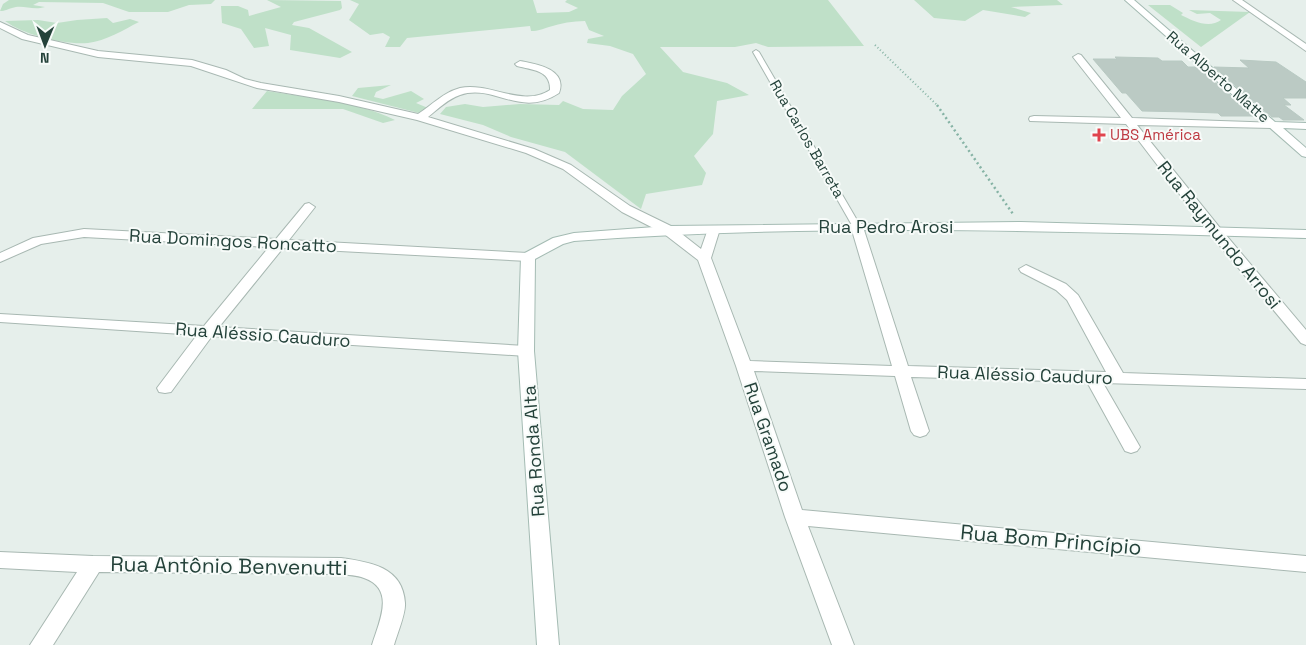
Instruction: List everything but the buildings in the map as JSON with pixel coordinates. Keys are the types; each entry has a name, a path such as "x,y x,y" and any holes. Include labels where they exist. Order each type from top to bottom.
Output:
{"street":[{"name":"Rua Alberto Matte","path":"1129,0 1306,154"},
{"path":"1237,0 1306,48"},
{"path":"0,25 25,36 98,54 192,63 260,86 339,99 476,133 551,158 567,167 626,209 668,230 704,258 714,229"},
{"name":"Rua Raymundo Arrosi","path":"1078,57 1215,231 1306,340"},
{"path":"420,118 454,93 463,90 479,89 525,100 540,99 550,96 555,91 556,85 551,74 546,70 520,64"},
{"path":"1034,119 1306,126"},
{"path":"165,388 207,332 309,207"},
{"name":"Rua Pedro Arosi","path":"528,257 558,241 574,237 668,230 1021,226 1306,234"},
{"path":"857,227 920,431"},
{"name":"Rua Domingos Roncatto","path":"0,258 38,241 84,233 528,257"},
{"name":"Rua Ronda Alta","path":"528,257 526,351 548,645"},
{"name":"Rua Gramado","path":"704,258 842,645"},
{"path":"1026,269 1061,287 1073,298 1117,377"},
{"name":"Rua Aléssio Cauduro","path":"0,318 526,351"},
{"name":"Rua Aléssio Cauduro","path":"744,366 1306,384"},
{"path":"1092,377 1131,447"},
{"name":"Rua Bom Princípio","path":"795,517 1306,564"},
{"name":"Rua Antônio Benvenutti","path":"0,560 93,564 341,566 370,570 390,584 395,604 384,645"},
{"path":"41,645 93,564"}],"lane":[{"name":"Rua Carlos Barreta","path":"756,52 857,227"}],"path":[{"path":"875,45 942,110 1021,226"}],"green space":[{"path":"9,0 215,0 211,4 189,5 168,12 129,12 103,3 39,2 33,5 45,7 16,7 0,11 3,4"},
{"path":"267,0 341,1 342,8 340,10 294,22 292,25 309,28 352,52 340,58 290,50 291,35 265,28 269,46 254,48 241,29 222,23 221,6 238,6 248,10 249,16 281,7"},
{"path":"350,0 533,0 537,13 569,12 578,8 565,2 567,0 828,0 864,46 768,47 756,43 735,47 660,47 683,72 727,83 749,95 717,101 713,134 694,156 706,173 702,185 646,194 641,209 565,152 511,137 483,125 440,114 446,107 465,104 483,107 520,104 559,105 563,101 583,109 613,110 622,96 646,74 633,54 610,46 587,43 588,39 604,36 589,30 585,21 562,23 534,31 531,31 530,26 407,38 400,47 385,47 390,37 383,33 370,35 349,20 359,4"},
{"path":"914,0 1057,0 1063,5 1011,7 1031,13 1025,17 983,10 965,21 934,18"},
{"path":"1148,5 1170,5 1183,13 1181,15 1196,22 1206,24 1216,23 1221,20 1210,13 1197,14 1189,10 1250,12 1201,47"},
{"path":"107,18 113,23 130,19 139,22 101,40 78,43 56,41 33,35 5,21 38,20 57,23"},
{"path":"391,85 376,92 374,97 383,99 411,91 424,99 416,103 428,108 419,113 352,96 358,88"},
{"path":"267,91 349,104 395,120 383,123 343,109 252,109"}],"place":[{"name":"UBS América","path":"1099,135"}]}
